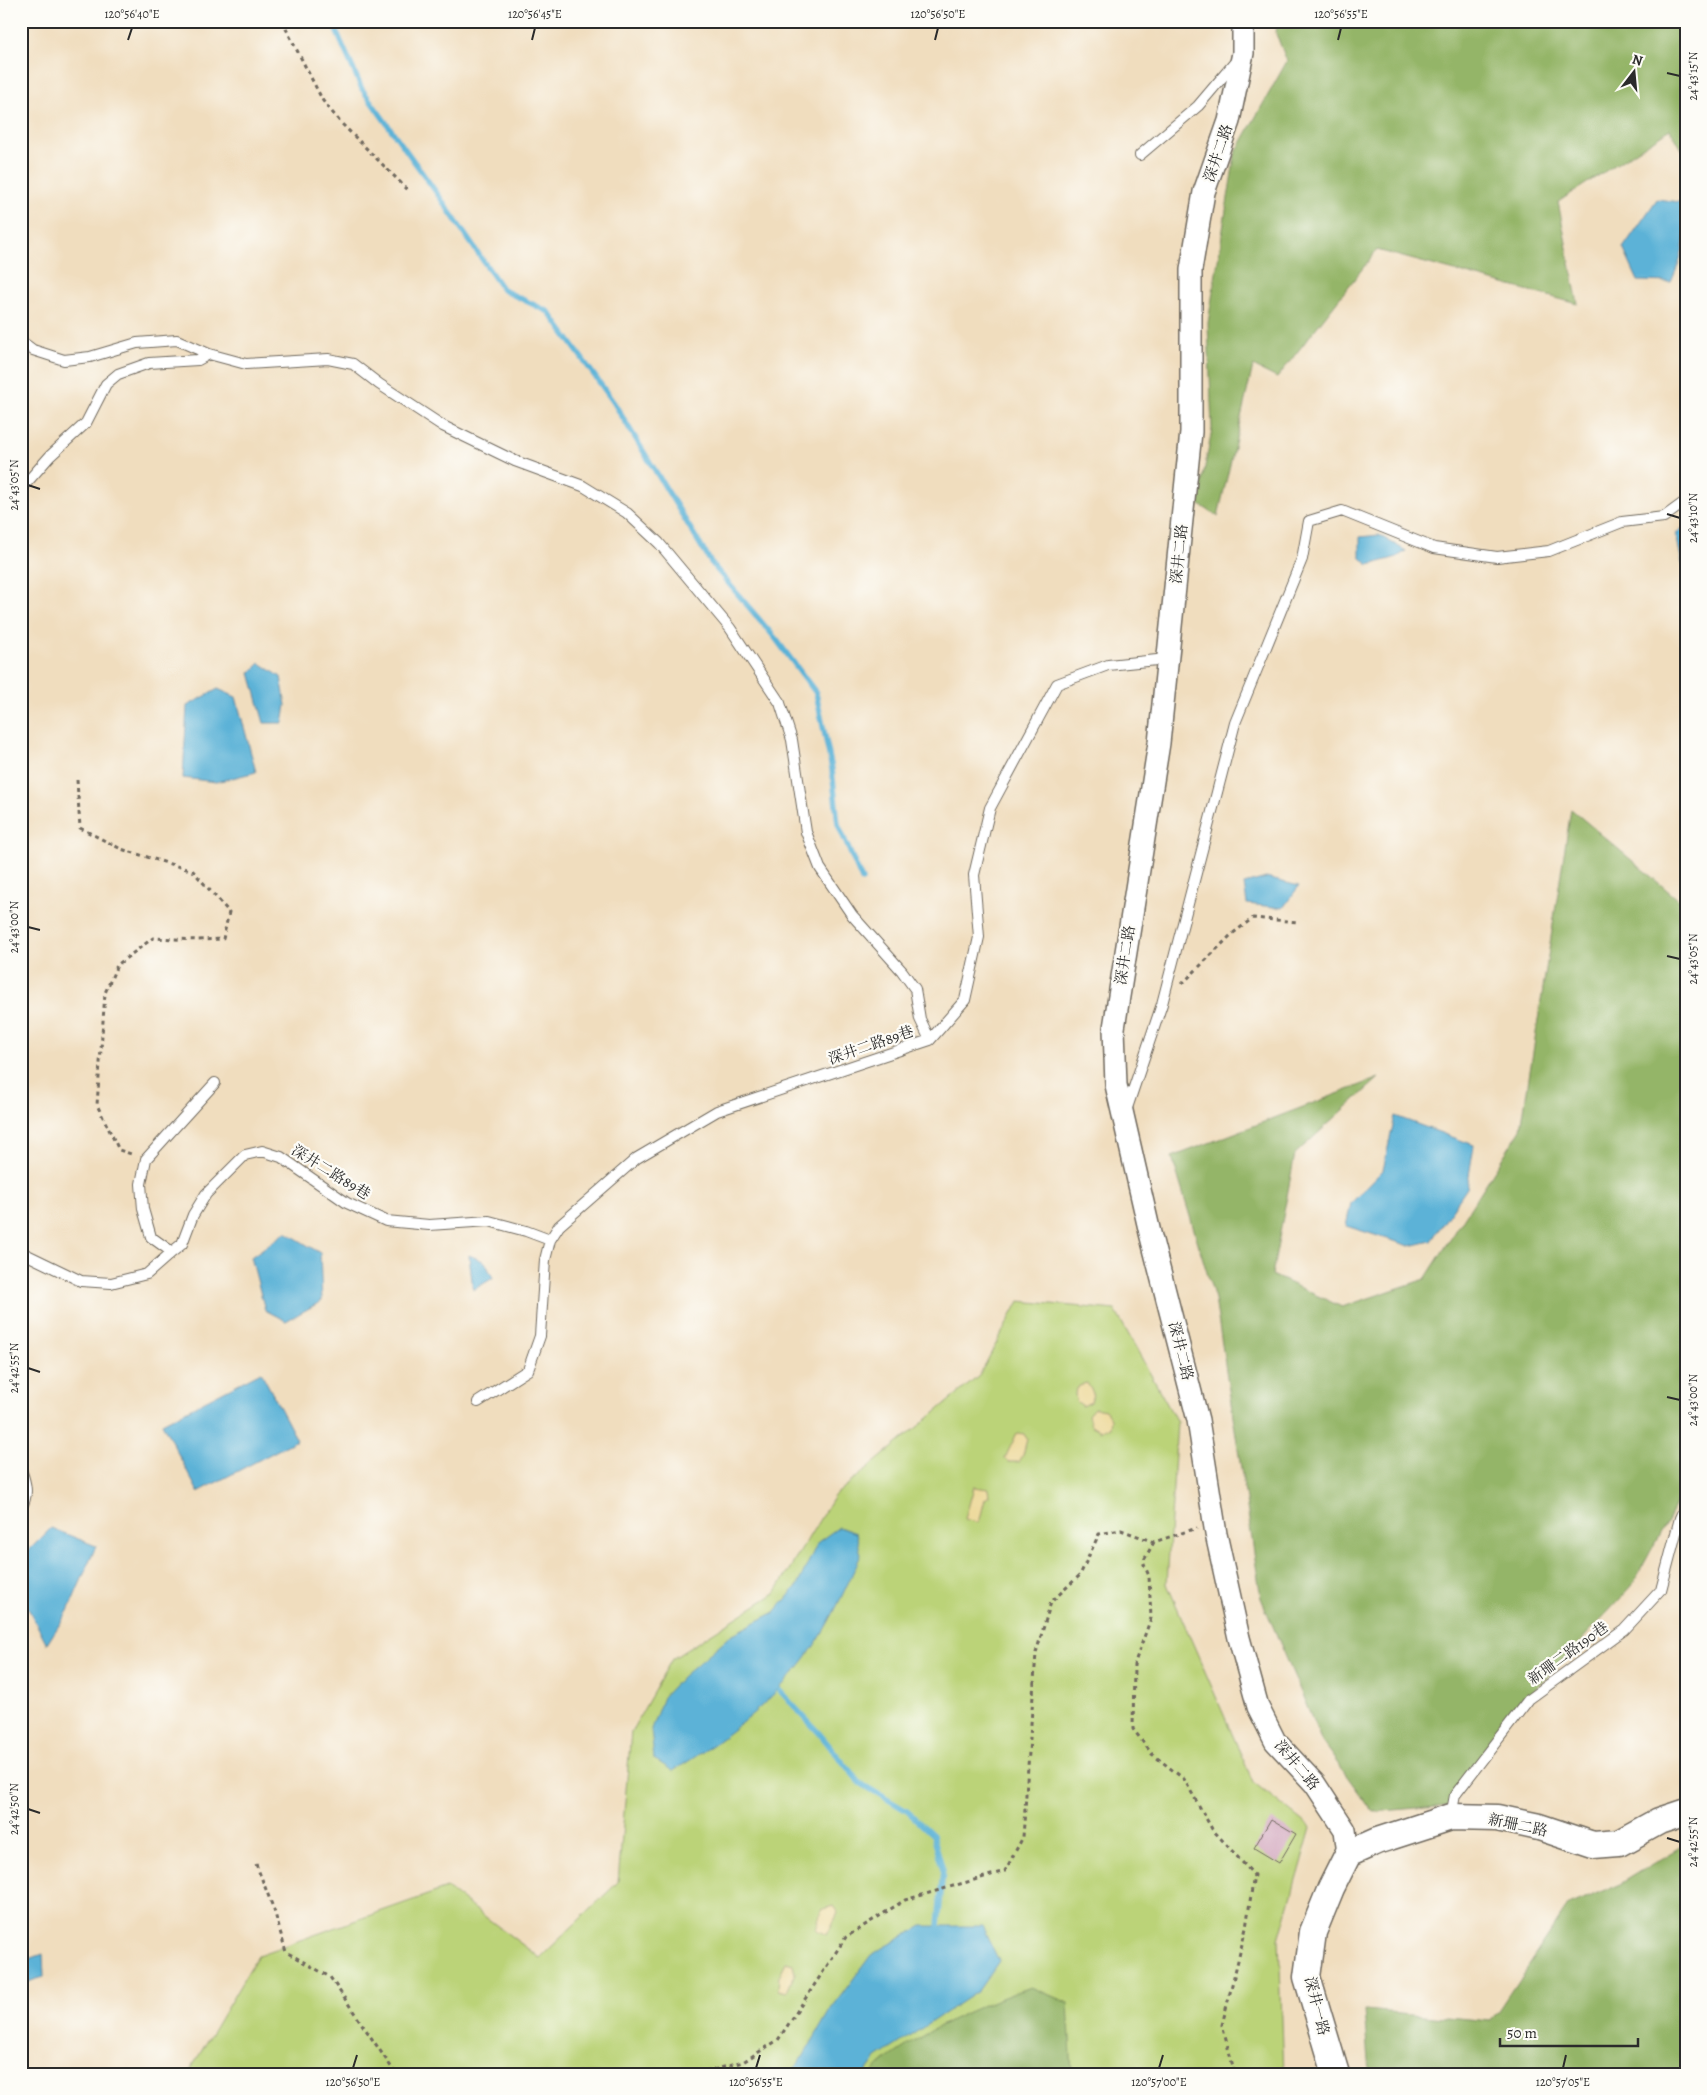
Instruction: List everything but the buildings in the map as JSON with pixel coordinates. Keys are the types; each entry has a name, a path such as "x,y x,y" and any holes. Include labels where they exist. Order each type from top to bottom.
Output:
{"street":[{"name":"深井二路","path":"1243,21 1243,53 1229,121 1204,192 1191,270 1192,432 1158,742 1114,1028 1116,1085 1198,1420 1215,1523 1239,1638 1258,1707 1276,1741 1315,1784 1345,1830 1348,1854"},
{"name":"新珊二路","path":"1348,1854 1377,1841 1451,1817 1497,1818 1539,1827 1594,1845 1619,1843 1659,1821 1686,1812"},
{"name":"深井一路","path":"1336,2074 1307,1977 1313,1932 1331,1888 1348,1854"}],"lane":[{"path":"1140,155 1198,106 1243,53"},
{"path":"21,341 33,350 64,360 90,357 137,343 177,340 209,354 246,364 328,359 353,364 378,384 443,426 515,460 583,486 627,513 659,543 730,628 780,704 792,740 806,832 820,868 852,915 902,971 915,989 920,1019 930,1040"},
{"path":"21,489 50,456 86,423 106,384 118,374 149,364 198,360 209,354"},
{"path":"1123,1119 1162,1004 1235,723 1302,559 1309,521 1342,511 1434,548 1497,557 1549,551 1622,522 1664,517 1686,501"},
{"name":"深井二路89巷","path":"478,1402 528,1370 540,1336 545,1260 550,1240 559,1226 637,1158 717,1111 930,1040 965,1000 979,937 974,875 990,808 1057,684 1108,665 1168,659"},
{"path":"172,1252 151,1237 143,1208 141,1184 146,1159 215,1083"},
{"name":"深井二路89巷","path":"21,1252 81,1281 111,1283 147,1274 182,1244 193,1214 206,1194 245,1156 262,1151 281,1157 347,1203 386,1221 429,1225 489,1221 550,1240"},
{"path":"21,1470 27,1484 25,1501 21,1508"},
{"name":"新珊二路190巷","path":"1451,1817 1455,1795 1529,1699 1624,1630 1661,1590 1680,1518 1686,1505"}],"path":[{"path":"282,21 323,101 341,123 409,191"},
{"path":"77,780 80,828 121,849 193,871 229,912 223,938 198,940 153,938 117,965 105,993 97,1105 119,1150 146,1159"},
{"path":"1162,1004 1232,934 1253,918 1298,922"},
{"path":"698,2074 743,2062 778,2040 846,1937 906,1900 1005,1871 1023,1837 1036,1653 1051,1602 1080,1575 1098,1534 1121,1530 1154,1542 1215,1523"},
{"path":"1154,1542 1143,1562 1149,1576 1151,1618 1134,1665 1133,1729 1152,1754 1184,1779 1212,1829 1254,1875 1246,1928 1222,2025 1236,2074"},
{"path":"256,1864 274,1910 286,1952 330,1977 396,2074"}],"green space":[{"path":"1277,21 1686,21 1686,156 1670,129 1558,202 1578,304 1377,250 1277,378 1253,366 1218,516 1198,504 1212,429 1208,323 1235,154 1287,61 1276,34"},
{"path":"1571,809 1686,906 1686,1485 1632,1586 1503,1724 1448,1805 1373,1812 1322,1742 1261,1598 1215,1299 1172,1157 1379,1078 1295,1154 1272,1275 1342,1307 1425,1279 1521,1129"},
{"path":"1019,1301 1115,1310 1177,1422 1167,1584 1253,1782 1311,1828 1279,1940 1284,2074 188,2074 258,1955 447,1888 540,1958 618,1882 631,1732 672,1659 775,1593 834,1496 979,1376"},
{"path":"1686,1844 1686,2070 1683,2074 1370,2074 1365,2010 1491,2021 1568,1906 1620,1884"},
{"path":"1031,1987 1068,2003 1072,2074 872,2074 892,2056 935,2028 982,2006"}],"sand":[{"path":"1087,1383 1093,1393 1091,1402 1083,1406 1076,1401 1075,1393 1079,1385"},
{"path":"1094,1408 1105,1410 1111,1418 1110,1427 1101,1431 1091,1425 1088,1415"},
{"path":"1017,1433 1024,1434 1027,1439 1023,1455 1019,1462 1009,1462 1005,1458"},
{"path":"974,1487 988,1489 989,1496 985,1499 979,1523 965,1519"},
{"path":"833,1906 838,1913 827,1935 816,1930 821,1910"},
{"path":"786,1962 793,1964 795,1973 787,1992 778,1990 779,1976"}],"water":[{"path":"1657,199 1686,203 1684,243 1671,282 1638,281 1623,248"},
{"path":"1686,525 1686,572 1682,563 1676,534"},
{"path":"1379,535 1406,551 1397,557 1369,565 1360,557 1360,537"},
{"path":"260,663 281,677 286,705 283,723 264,723 250,673"},
{"path":"218,689 236,697 256,772 216,782 183,778 187,706"},
{"path":"1266,878 1299,886 1283,908 1247,904 1244,884"},
{"path":"1395,1116 1474,1145 1467,1188 1431,1241 1410,1246 1346,1226 1351,1203 1383,1170"},
{"path":"286,1232 320,1253 322,1301 286,1321 265,1310 251,1257"},
{"path":"469,1255 485,1262 493,1278 473,1290"},
{"path":"261,1372 297,1440 198,1492 162,1423"},
{"path":"839,1527 856,1533 861,1555 830,1619 804,1660 771,1697 734,1729 694,1758 673,1771 654,1759 651,1729 663,1697 683,1676 731,1635 775,1612 797,1586 818,1542"},
{"path":"51,1528 96,1546 68,1611 47,1644 21,1595 23,1556"},
{"path":"922,1926 982,1926 999,1961 978,1991 877,2058 865,2074 788,2074 799,2064 831,2009 871,1955"},
{"path":"43,1954 44,1976 21,1985 21,1962"}],"waterway":[{"path":"332,21 362,89 441,199 503,290 549,312 614,403 712,564 776,639 816,693 832,769 838,824 862,880"},
{"path":"780,1691 819,1733 860,1783 907,1811 933,1835 943,1870 938,1926"}]}
